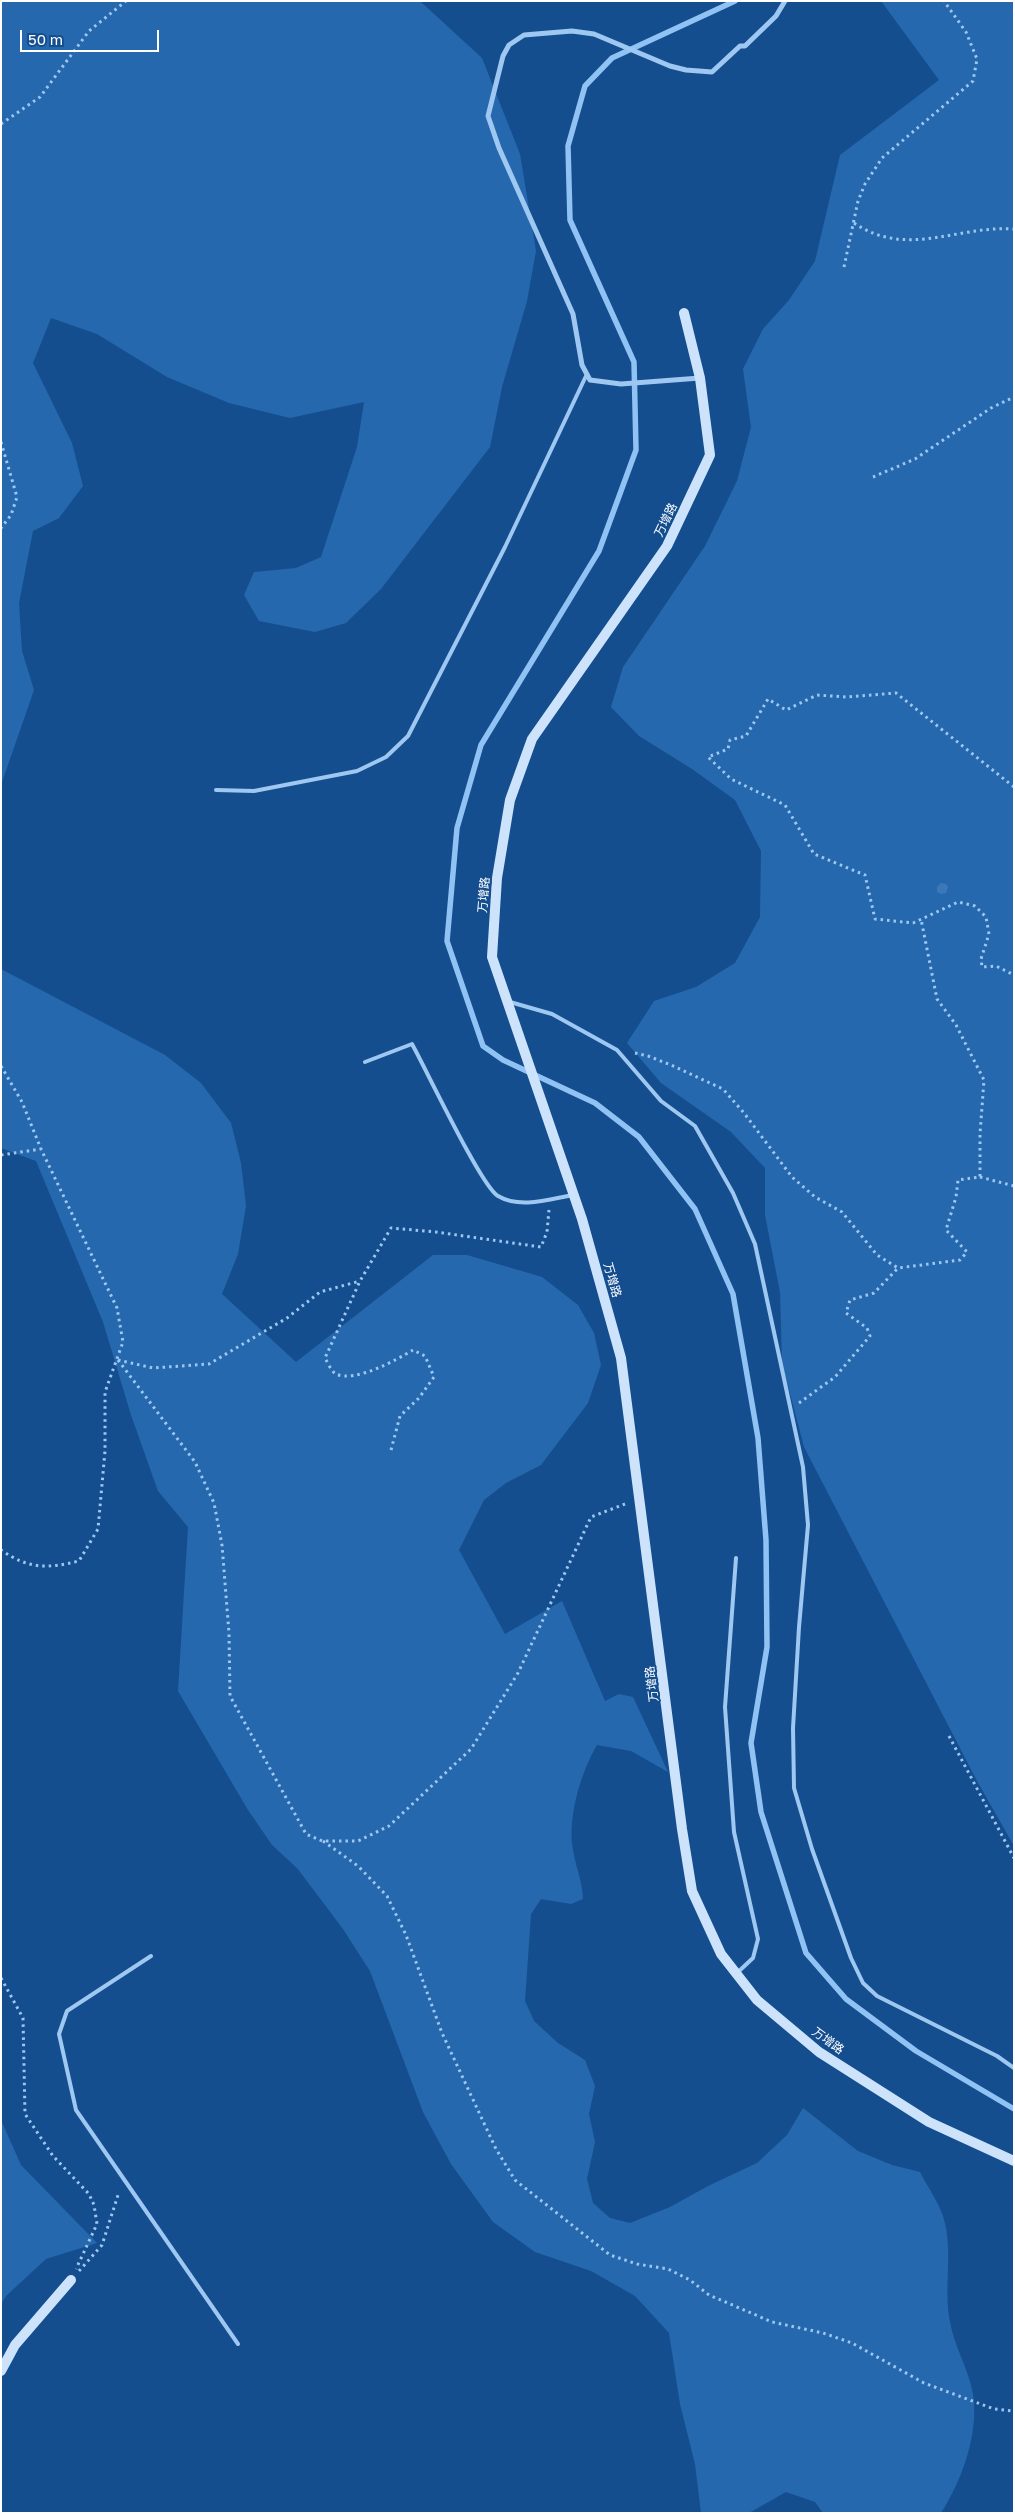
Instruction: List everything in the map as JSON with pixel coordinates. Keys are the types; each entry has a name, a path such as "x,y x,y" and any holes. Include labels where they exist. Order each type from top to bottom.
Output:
{"street":[{"path":"700,378 621,384 590,380 586,376 582,365 574,314 499,148 488,116 502,56 509,45 524,35 572,31 594,34 686,70 712,72 740,46 745,46 776,16 786,1"},
{"name":"万增路","path":"684,313 700,378 710,455 667,546 532,739 510,800 498,878 492,957 573,1195 621,1358 682,1829 692,1892 721,1954 757,2000 819,2052 929,2122 1014,2161"},
{"path":"1,2371 15,2345 71,2280"}],"lane":[{"path":"216,790 254,791 357,771 386,757 408,736 505,546 586,376"},
{"path":"508,1001 552,1014 617,1050 660,1100 694,1126 733,1193 755,1244 803,1467 808,1525 793,1728 794,1788 812,1849 851,1958 863,1983 877,1996 996,2056 1014,2068"},
{"path":"365,1062 412,1044 476,1165 497,1196 521,1204 573,1195"},
{"path":"736,1558 725,1707 734,1832 758,1939 753,1958 736,1973"},
{"path":"151,1956 67,2011 59,2034 76,2110 238,2344"}],"path":[{"path":"1,124 40,97 89,30 126,1"},
{"path":"844,267 865,184 882,158 973,81 978,59 966,32 944,1"},
{"path":"854,223 868,232 903,241 935,239 996,228 1014,229"},
{"path":"873,478 915,459 992,408 1014,397"},
{"path":"1,442 17,497 11,514 1,528"},
{"path":"1014,787 896,693 846,697 817,695 786,710 768,699 746,736 730,740 728,749 708,756 731,779 784,806 814,854 865,875 875,919 913,923 958,902 976,906 986,917 989,934 981,959 982,967 996,966 1014,975"},
{"path":"921,918 937,1000 956,1025 984,1080 980,1134 980,1177"},
{"path":"617,1050 648,1056 723,1090 744,1113 792,1177 815,1196 842,1212 877,1255 898,1268"},
{"path":"1,1066 22,1102 42,1149 117,1308 123,1342 105,1392 105,1451 98,1529 79,1561 54,1568 20,1563 1,1550"},
{"path":"1,1155 42,1149"},
{"path":"791,1410 835,1377 870,1336 867,1328 846,1313 850,1300 874,1293 898,1268 960,1260 967,1252 946,1230 956,1197 958,1180 980,1177 1014,1186"},
{"path":"391,1450 400,1416 419,1398 434,1377 425,1356 413,1350 369,1371 347,1377 334,1373 325,1358 360,1281 391,1228 436,1232 541,1247 547,1232 550,1198"},
{"path":"118,1360 153,1368 209,1364 287,1318 320,1292 360,1281"},
{"path":"118,1360 196,1462 214,1503 222,1546 229,1633 230,1696 306,1834 322,1841 358,1866 387,1896 406,1935 442,2033 496,2149 515,2180 610,2255 637,2264 668,2269 690,2280 709,2295 772,2322 823,2333 852,2343 924,2383 994,2409 1014,2411"},
{"path":"322,1841 358,1841 389,1826 471,1749 518,1673 591,1517 640,1498"},
{"path":"949,1736 1014,1858"},
{"path":"1,1978 23,2018 25,2114 53,2156 89,2194 94,2205 97,2224 71,2280"},
{"path":"71,2280 102,2245 123,2178"}],"shaded area":[{"path":"1,1 420,1 482,58 520,154 536,251 527,301 502,387 490,447 381,589 346,623 315,632 259,621 244,595 254,572 296,568 321,557 357,447 364,402 290,418 229,403 167,377 97,334 51,318 33,363 72,443 83,486 59,518 33,531 19,603 22,651 34,690 1,785"},
{"path":"881,1 1014,1 1014,1846 977,1781 804,1447 782,1363 780,1292 765,1215 765,1168 731,1132 661,1083 627,1043 654,1001 696,987 735,963 760,917 761,851 735,800 692,769 639,736 611,707 623,667 705,546 737,481 751,427 743,369 763,329 789,300 815,261 840,155 939,80"},
{"path":"1,969 165,1055 201,1083 231,1123 241,1163 246,1206 238,1254 222,1294 296,1362 433,1255 467,1255 542,1277 578,1305 594,1333 601,1365 588,1403 541,1465 506,1483 484,1500 459,1550 505,1634 562,1601 605,1701 619,1694 633,1697 668,1772 631,1751 597,1745 581,1782 572,1824 573,1850 583,1899 571,1904 541,1899 531,1914 525,2001 534,2021 558,2043 585,2060 595,2086 589,2114 595,2142 587,2179 593,2203 610,2218 630,2223 670,2207 708,2186 757,2163 787,2135 803,2108 858,2151 892,2165 920,2172 941,2210 946,2229 950,2322 971,2385 974,2409 971,2441 967,2456 956,2486 941,2513 823,2513 815,2502 786,2492 749,2513 701,2513 695,2464 680,2404 669,2333 635,2296 591,2271 535,2252 493,2222 451,2164 423,2112 370,1971 343,1929 297,1868 272,1845 248,1810 178,1691 188,1527 158,1491 131,1415 103,1322 36,1161 1,1148"},
{"path":"1,2120 21,2165 97,2243 46,2259 6,2296 1,2304"}],"building":[{"path":"941,883 946,884 948,887 946,893 941,894 937,892 937,887"}],"waterway":[{"path":"735,1 612,58 585,86 568,146 570,220 634,362 636,450 599,551 481,745 457,828 447,941 483,1046 503,1060 595,1103 639,1137 695,1209 733,1294 758,1438 766,1540 767,1647 751,1743 761,1812 806,1953 846,1999 916,2051 1014,2109"}]}
